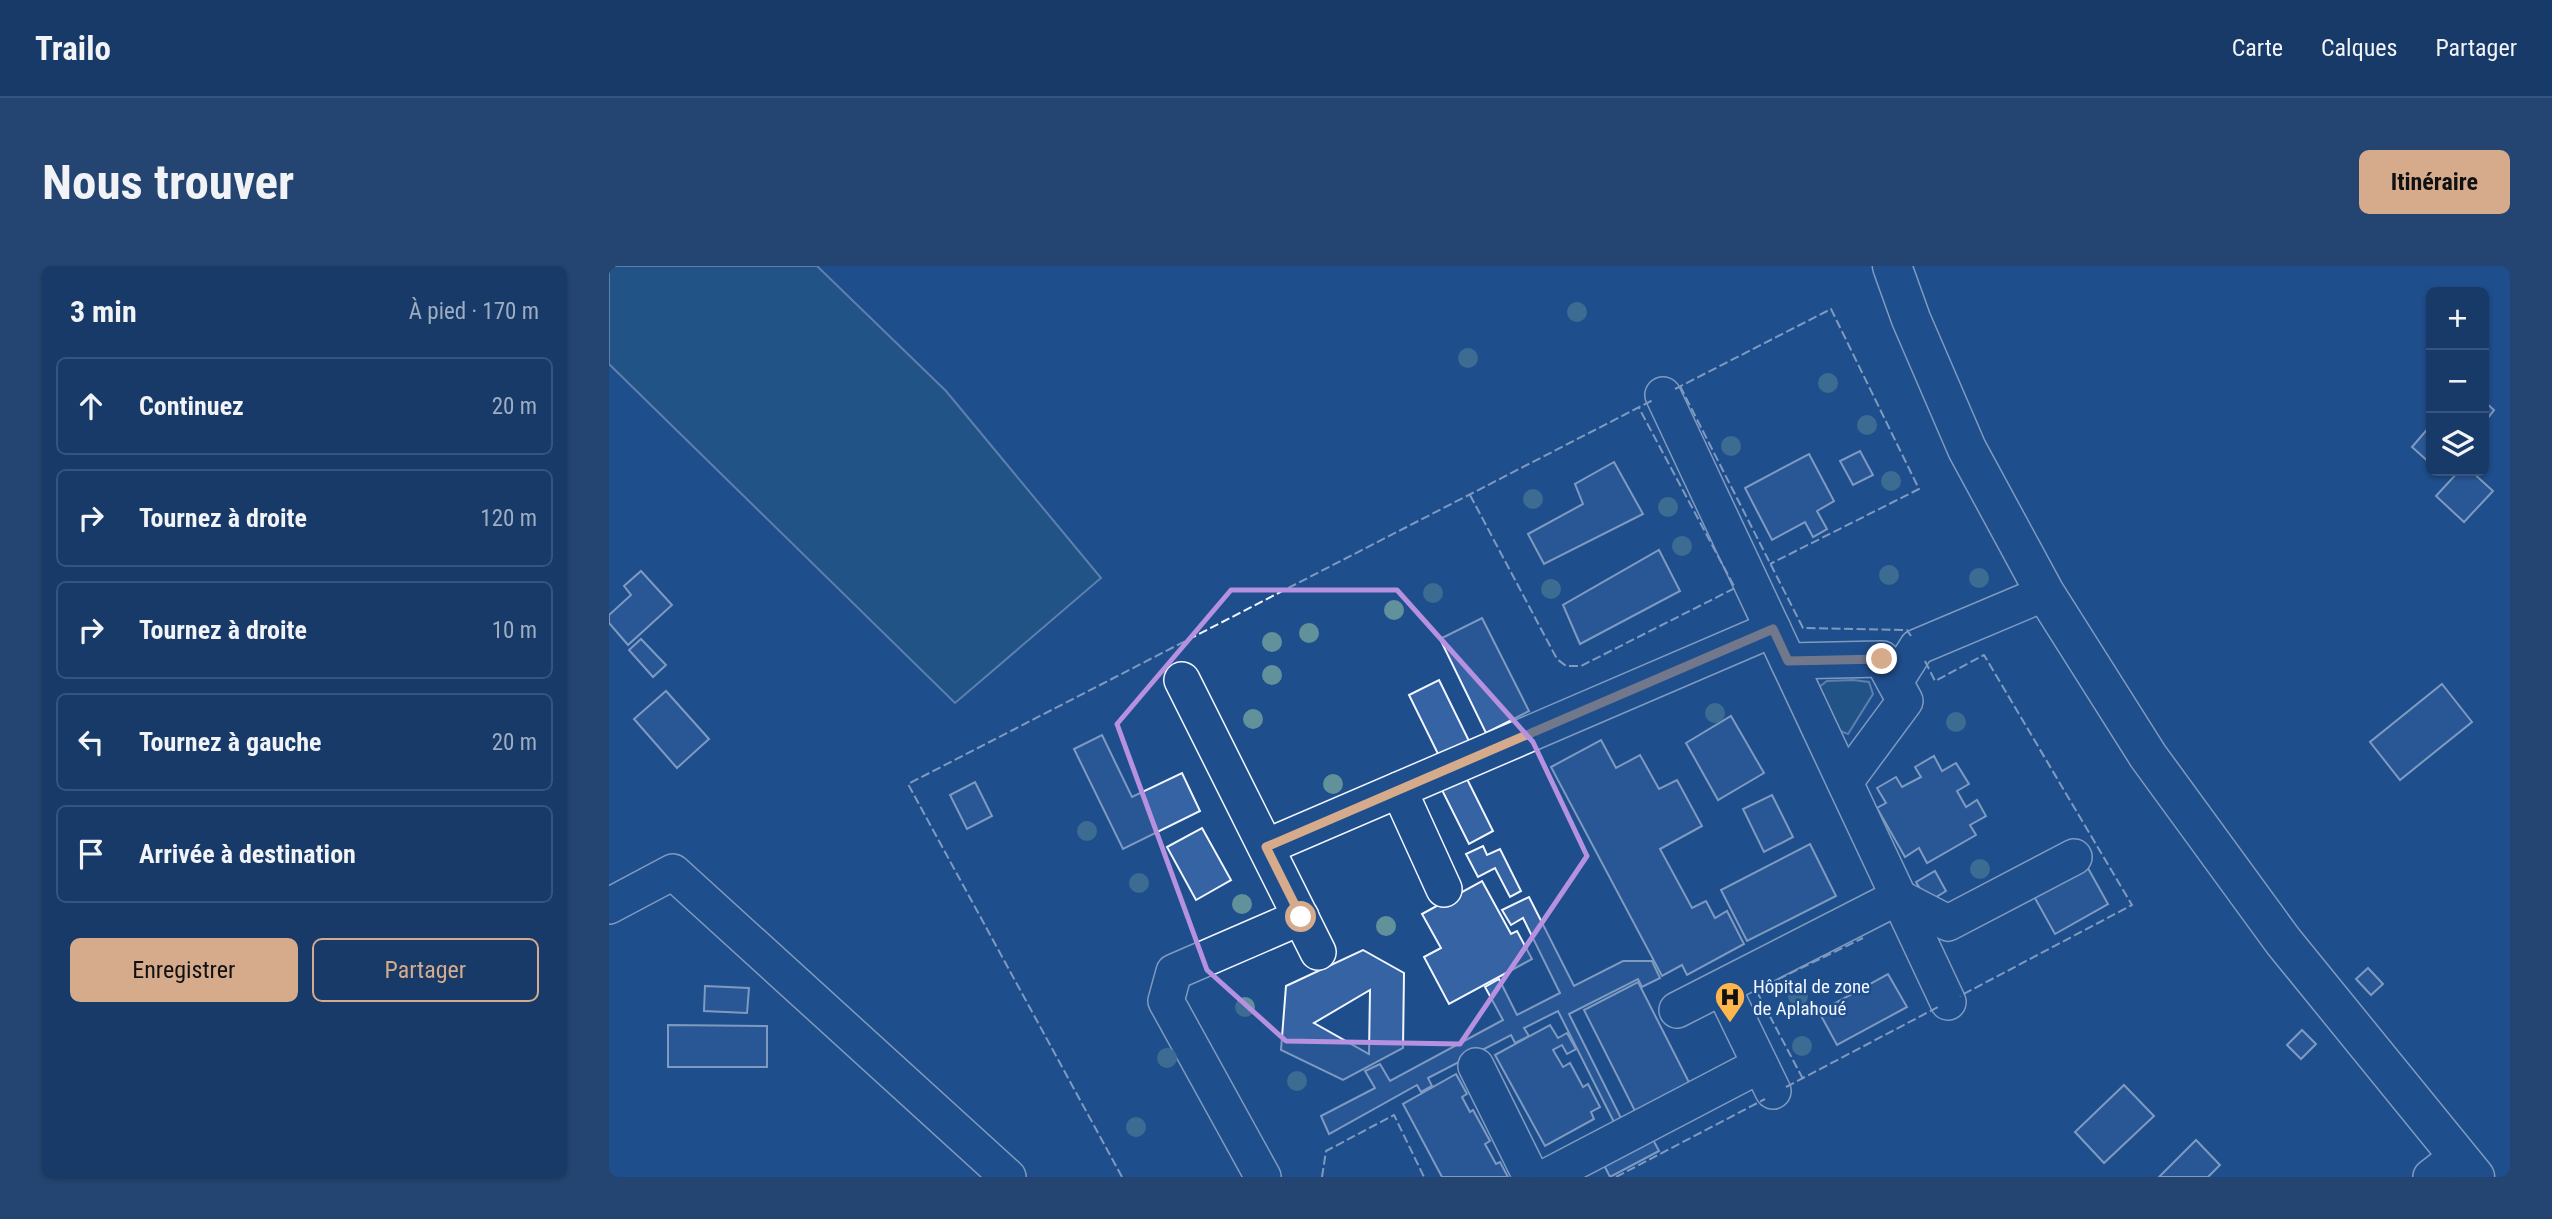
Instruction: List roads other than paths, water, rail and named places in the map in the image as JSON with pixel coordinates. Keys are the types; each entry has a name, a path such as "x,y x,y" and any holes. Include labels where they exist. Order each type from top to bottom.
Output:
{"main road":[{"path":"1892,266 1911,319 1967,449 2045,593 2148,756 2455,1170"}],"street":[{"path":"1663,395 1948,1002"},
{"path":"1895,682 1917,647 2045,593"},
{"path":"1266,847 1773,629"},
{"path":"1788,661 1882,659 1905,701 1845,782"},
{"path":"1182,680 1318,952"},
{"path":"1399,790 1444,889"},
{"path":"1898,897 1948,923 2074,857"},
{"path":"609,906 673,872 1008,1177"},
{"path":"1677,1010 1898,897"},
{"path":"1263,1177 1166,1001 1174,972 1301,917"},
{"path":"1546,1177 1574,1148 1766,1078 1723,988"},
{"path":"1476,1066 1531,1177"}],"place":[{"name":"Hôpital de zone de Aplahoué","path":"1730,1024"}]}
